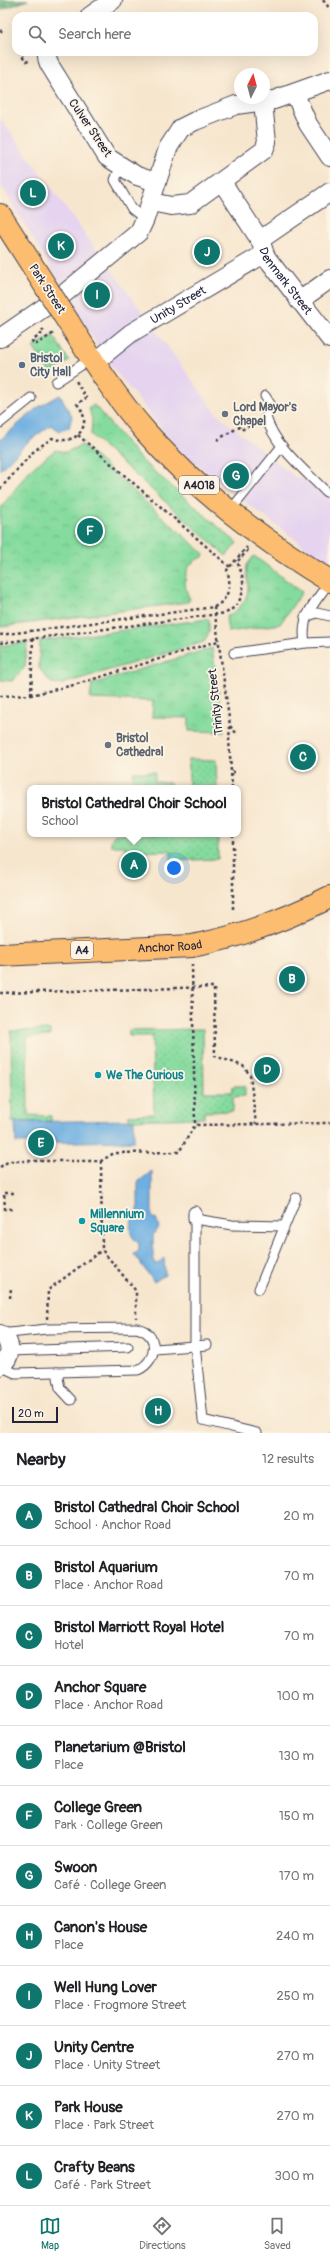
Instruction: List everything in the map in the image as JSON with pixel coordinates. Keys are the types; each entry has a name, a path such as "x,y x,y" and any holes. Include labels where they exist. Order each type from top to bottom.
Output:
{"main road":[{"name":"Park Street","path":"4,229 46,287 94,360"},
{"name":"A4018","path":"94,360 146,432 179,466 230,511 255,540 294,559 330,581"},
{"name":"Anchor Road","path":"0,955 192,946 216,942 262,926 330,897"}],"street":[{"path":"96,12 113,0"},
{"name":"Culver Street","path":"46,56 49,64 108,157 138,176 156,182"},
{"path":"270,100 295,94 330,80"},
{"path":"295,94 308,124 330,156"},
{"path":"0,338 76,284 139,232 148,211 168,148 182,128 195,121 236,105 245,104"},
{"path":"148,211 171,206 184,206 222,182 264,150 267,142 264,104"},
{"name":"Denmark Street","path":"222,182 298,301 330,339"},
{"name":"Unity Street","path":"94,360 131,333 257,258 263,248 330,192"},
{"path":"298,301 330,279"},
{"path":"0,1334 8,1342 4,1361"}],"lane":[{"path":"121,166 116,180 132,209 148,211"},
{"path":"56,382 94,360"},
{"path":"265,396 272,407 266,417 282,446 326,492"},
{"path":"0,423 31,398"},
{"path":"230,511 282,446"},
{"path":"305,643 302,629 305,617 330,581"},
{"path":"305,617 318,613 330,616"},
{"path":"234,652 305,643 330,642"},
{"path":"259,1289 296,1198"},
{"path":"257,1433 203,1420 195,1345 195,1216 232,1225 284,1226"},
{"path":"0,1334 47,1329 136,1328 146,1331 151,1337 154,1349 150,1362 138,1370 15,1373 4,1361"},
{"path":"154,1349 207,1344"},
{"path":"4,1361 128,1347"},
{"path":"57,1372 60,1388 71,1400"}],"path":[{"path":"324,0 330,9"},
{"path":"41,328 44,332 32,341 34,345 51,335"},
{"path":"0,489 33,452 52,438 60,441 74,439 78,435 84,422 82,410 77,404 86,398 71,372"},
{"path":"217,440 239,427 241,430 266,417"},
{"path":"78,435 230,567"},
{"path":"0,635 214,607 224,599 229,589 230,579 227,570 255,540"},
{"path":"0,643 226,613 238,604 244,585 243,573 237,562 255,540"},
{"name":"Trinity Street","path":"214,607 230,726 229,739 232,785"},
{"path":"31,695 33,638"},
{"path":"0,696 31,695 74,685 218,641"},
{"path":"230,726 238,735"},
{"path":"232,772 238,772"},
{"path":"233,837 233,910"},
{"path":"0,1167 9,1161 101,1161 114,1153 179,1152 195,1126 192,964"},
{"path":"0,993 214,986 215,1056 243,1066 250,1075 256,1124"},
{"path":"195,1126 330,1123"},
{"path":"101,1161 102,1250 136,1291 136,1328"},
{"path":"12,1209 5,1209 4,1193 16,1193"},
{"path":"47,1329 48,1290 102,1250"},
{"path":"10,1298 11,1288"}],"shaded area":[{"path":"0,118 217,414 295,477 330,486 330,562 325,561 233,493 178,449 105,358 0,183"}],"green space":[{"path":"0,0 28,0 1,10"},
{"path":"53,335 69,361 50,373 33,347"},
{"path":"94,405 141,460 237,543 226,556 91,435 92,419 89,408"},
{"path":"82,445 204,554 203,557 192,564 186,574 186,587 190,599 188,602 0,627 0,509 29,471 55,450 66,452"},
{"path":"254,556 302,592 280,624 228,632 226,617 239,608 245,600 248,590 247,565"},
{"path":"209,619 209,632 204,642 62,684 51,683 39,668 40,641"},
{"path":"27,642 25,667 12,681 0,680 0,646"},
{"path":"212,648 224,732 189,731 189,718 152,717 153,701 90,699 92,684"},
{"path":"189,759 216,760 217,785 189,785"},
{"path":"133,772 155,772 155,782 170,783 170,785 133,785"},
{"path":"113,837 218,837 218,859 171,861 171,851 132,852 132,857 126,858 125,846 111,846 111,840"},
{"path":"203,1029 204,1092 232,1092 233,1086 245,1086 245,1096 233,1097 233,1111 204,1112 204,1118 129,1120 129,1115 154,1114 152,1036 129,1036 129,1030"},
{"path":"50,1030 50,1036 27,1037 28,1115 51,1116 51,1121 12,1122 11,1031"}],"water":[{"path":"60,395 72,416 69,428 60,431 51,425 29,441 0,470 0,440 37,408"},
{"path":"134,1120 134,1141 16,1143 15,1122"},
{"path":"152,1171 152,1217 157,1220 159,1228 153,1235 153,1257 156,1265 164,1258 165,1275 154,1282 134,1254 139,1251 139,1243 132,1236 130,1228 132,1220 138,1212 138,1182"}],"place":[{"name":"Crafty Beans","path":"33,193"},
{"name":"Park House","path":"61,246"},
{"name":"Unity Centre","path":"207,252"},
{"name":"Well Hung Lover","path":"97,295"},
{"name":"Bristol City Hall","path":"22,365"},
{"name":"Lord Mayor's Chapel","path":"225,414"},
{"name":"Swoon","path":"236,476"},
{"name":"College Green","path":"90,531"},
{"name":"Bristol Cathedral","path":"108,745"},
{"name":"Bristol Marriott Royal Hotel","path":"303,757"},
{"name":"Bristol Cathedral Choir School","path":"134,865"},
{"name":"Bristol Aquarium","path":"292,979"},
{"name":"Anchor Square","path":"267,1070"},
{"name":"We The Curious","path":"98,1075"},
{"name":"Planetarium @Bristol","path":"41,1143"},
{"name":"Millennium Square","path":"82,1221"},
{"name":"Canon's House","path":"158,1411"}]}
